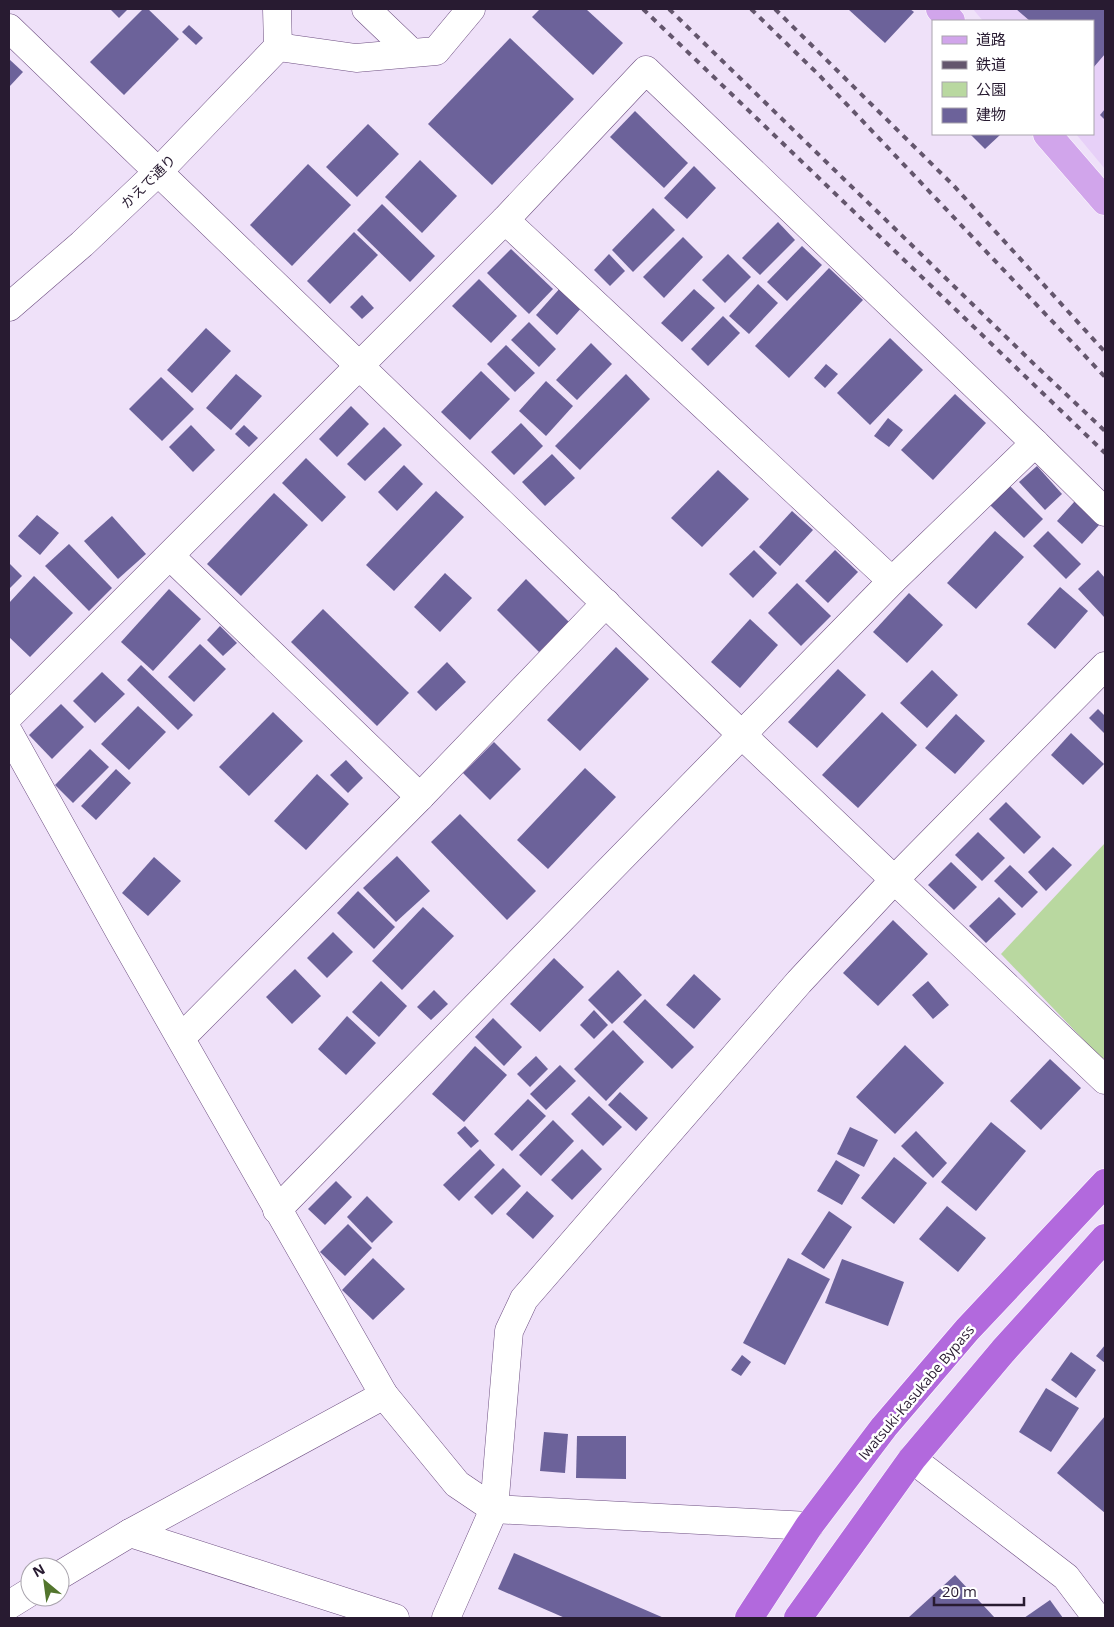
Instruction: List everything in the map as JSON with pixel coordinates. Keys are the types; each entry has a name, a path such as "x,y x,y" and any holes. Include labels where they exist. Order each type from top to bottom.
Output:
{"highway":[{"name":"Iwatsuki-Kasukabe Bypass","path":"749,1618 809,1526 884,1427 967,1330 1105,1183"},
{"path":"798,1618 912,1459 1002,1350 1105,1238"}],"main road":[{"path":"940,9 950,20"},
{"path":"1048,135 1105,201"}],"street":[{"path":"277,9 278,47 356,58 436,51 471,9"},
{"path":"366,9 411,52"},
{"path":"9,28 742,735 1105,1080"},
{"name":"かえで通り","path":"9,307 82,244 158,172 278,47"},
{"path":"9,716 505,220 646,70 1105,512"},
{"path":"505,220 892,581"},
{"path":"277,1210 892,581 1035,443"},
{"path":"170,556 420,797"},
{"path":"182,1038 420,797 606,604"},
{"path":"446,1618 494,1508 509,1331 524,1299 799,982 895,879 1105,666"},
{"path":"9,733 277,1210 384,1395 457,1484 494,1508 809,1526"},
{"path":"70,1569 130,1533 384,1395"},
{"path":"912,1459 1066,1577 1097,1618"},
{"path":"130,1533 395,1618"},
{"path":"9,1605 20,1598"}],"shaded area":[{"path":"973,9 1105,9 1105,169 1077,135 1094,135 1094,20 982,20"}],"green space":[{"path":"1105,843 1105,1058 1101,1058 1001,954"}],"building":[{"path":"110,9 128,9 119,18"},
{"path":"143,9 148,9 179,39 124,95 90,62"},
{"path":"540,9 586,9 623,43 593,75 532,17"},
{"path":"848,9 910,9 914,12 885,43"},
{"path":"1016,9 1105,9 1105,54 1094,67 1094,20 1029,20"},
{"path":"189,25 203,38 196,45 182,32"},
{"path":"510,38 574,99 492,185 428,124"},
{"path":"9,59 23,72 9,87"},
{"path":"1105,109 1105,120 1100,115"},
{"path":"635,111 688,163 664,188 610,137"},
{"path":"368,124 399,154 357,197 326,167"},
{"path":"971,135 1000,135 985,149"},
{"path":"420,160 457,196 422,233 385,197"},
{"path":"308,164 351,205 292,266 250,225"},
{"path":"694,166 716,188 687,219 664,198"},
{"path":"382,204 435,256 410,282 357,230"},
{"path":"653,208 675,230 633,272 612,250"},
{"path":"778,222 795,240 760,275 742,258"},
{"path":"354,232 378,255 330,304 307,281"},
{"path":"683,237 703,257 664,298 643,277"},
{"path":"802,246 822,265 787,301 767,282"},
{"path":"511,249 553,289 529,314 487,273"},
{"path":"609,254 625,271 610,286 594,270"},
{"path":"728,254 751,277 725,303 702,280"},
{"path":"829,268 863,300 789,378 755,346"},
{"path":"479,279 517,316 491,343 452,306"},
{"path":"758,284 778,303 749,334 729,316"},
{"path":"561,287 583,306 557,335 536,315"},
{"path":"694,289 715,308 682,342 661,323"},
{"path":"362,295 374,308 362,319 350,307"},
{"path":"723,316 740,333 708,366 691,349"},
{"path":"529,322 556,349 539,367 511,340"},
{"path":"206,328 231,351 192,393 167,370"},
{"path":"890,338 923,370 870,425 837,393"},
{"path":"591,343 612,364 577,400 556,380"},
{"path":"506,345 535,373 515,392 487,364"},
{"path":"826,364 838,374 825,388 814,378"},
{"path":"481,371 510,399 470,440 441,412"},
{"path":"236,374 262,396 231,430 206,408"},
{"path":"626,374 650,399 580,470 555,446"},
{"path":"161,377 194,409 162,441 129,409"},
{"path":"546,381 573,406 546,436 519,411"},
{"path":"955,394 986,423 933,480 901,450"},
{"path":"351,406 369,424 337,457 319,439"},
{"path":"888,418 903,430 889,447 874,436"},
{"path":"521,423 543,446 514,475 491,452"},
{"path":"191,425 215,450 193,472 169,447"},
{"path":"244,425 258,438 249,447 235,434"},
{"path":"384,427 402,445 365,481 347,464"},
{"path":"552,454 575,478 545,506 522,482"},
{"path":"306,458 346,497 322,522 282,483"},
{"path":"404,465 423,484 397,511 378,492"},
{"path":"1037,466 1062,494 1045,510 1019,482"},
{"path":"718,470 749,499 702,547 671,518"},
{"path":"1009,485 1043,519 1024,538 990,505"},
{"path":"436,491 464,517 394,591 366,565"},
{"path":"274,493 308,525 241,596 207,564"},
{"path":"1075,501 1100,524 1082,544 1057,521"},
{"path":"792,511 813,530 780,566 759,547"},
{"path":"37,515 59,533 40,555 18,536"},
{"path":"112,516 146,554 118,579 84,541"},
{"path":"995,531 1024,557 976,609 947,583"},
{"path":"1048,531 1081,564 1066,579 1033,546"},
{"path":"69,544 112,588 89,611 45,566"},
{"path":"754,550 777,573 753,598 729,574"},
{"path":"835,550 858,572 828,603 805,581"},
{"path":"9,563 22,576 9,589"},
{"path":"1098,570 1105,578 1105,618 1078,589"},
{"path":"445,573 472,598 440,632 414,607"},
{"path":"34,576 73,613 30,657 9,637 9,603"},
{"path":"526,579 569,622 539,652 497,610"},
{"path":"797,583 831,616 801,646 768,613"},
{"path":"1060,587 1088,611 1055,649 1027,624"},
{"path":"169,589 201,619 153,671 121,642"},
{"path":"909,593 943,625 907,663 873,632"},
{"path":"323,609 409,693 377,726 291,642"},
{"path":"750,619 778,645 740,688 711,662"},
{"path":"220,626 237,643 223,656 207,640"},
{"path":"200,644 226,669 194,702 168,677"},
{"path":"616,647 649,679 580,751 547,720"},
{"path":"447,662 466,682 436,711 417,692"},
{"path":"141,665 193,715 178,730 127,680"},
{"path":"838,669 866,695 817,748 788,722"},
{"path":"932,670 958,695 927,728 900,703"},
{"path":"102,672 125,694 95,723 73,701"},
{"path":"61,704 84,727 52,759 29,735"},
{"path":"138,706 166,732 129,770 101,744"},
{"path":"1098,709 1105,716 1105,734 1089,718"},
{"path":"273,712 303,741 249,796 219,767"},
{"path":"882,712 917,745 858,808 822,775"},
{"path":"956,714 985,741 955,774 925,748"},
{"path":"1071,733 1104,764 1083,785 1051,755"},
{"path":"494,742 521,769 490,800 463,773"},
{"path":"90,749 109,767 73,803 55,785"},
{"path":"346,760 363,778 348,793 330,775"},
{"path":"585,768 616,797 548,869 517,840"},
{"path":"116,769 131,783 96,820 81,806"},
{"path":"317,774 349,804 306,850 274,821"},
{"path":"1006,802 1041,837 1024,854 989,819"},
{"path":"460,814 536,891 507,920 431,842"},
{"path":"978,832 1005,858 982,881 955,855"},
{"path":"1053,847 1072,865 1046,891 1028,872"},
{"path":"397,856 430,891 396,922 363,888"},
{"path":"154,857 181,881 148,916 122,893"},
{"path":"951,862 977,887 954,910 928,885"},
{"path":"1010,865 1038,892 1022,908 994,881"},
{"path":"358,891 395,927 374,949 337,913"},
{"path":"999,897 1016,914 986,943 969,926"},
{"path":"423,907 454,936 402,990 372,961"},
{"path":"893,920 928,954 878,1006 843,973"},
{"path":"333,932 353,952 327,978 307,958"},
{"path":"554,958 584,987 540,1032 510,1004"},
{"path":"295,969 321,996 292,1024 266,997"},
{"path":"618,970 642,995 612,1024 588,1000"},
{"path":"694,974 721,999 694,1029 666,1005"},
{"path":"381,981 407,1006 379,1037 352,1012"},
{"path":"928,981 949,1005 933,1019 912,995"},
{"path":"434,990 448,1004 431,1020 417,1007"},
{"path":"645,999 694,1047 672,1069 623,1022"},
{"path":"594,1010 608,1025 594,1039 580,1025"},
{"path":"347,1016 376,1043 346,1075 318,1049"},
{"path":"493,1018 522,1047 504,1066 475,1037"},
{"path":"613,1030 644,1062 606,1101 574,1069"},
{"path":"905,1045 944,1083 895,1134 856,1097"},
{"path":"475,1046 507,1075 464,1122 432,1094"},
{"path":"536,1056 548,1069 530,1087 517,1074"},
{"path":"1050,1059 1081,1088 1041,1130 1010,1101"},
{"path":"560,1065 576,1081 546,1110 530,1094"},
{"path":"620,1092 648,1118 636,1131 608,1105"},
{"path":"589,1096 622,1127 603,1146 571,1114"},
{"path":"528,1099 546,1116 512,1151 494,1134"},
{"path":"553,1120 574,1141 541,1176 519,1155"},
{"path":"991,1122 1026,1151 976,1211 941,1182"},
{"path":"465,1126 479,1141 471,1148 457,1133"},
{"path":"850,1127 878,1140 864,1167 837,1154"},
{"path":"916,1131 947,1163 933,1178 901,1146"},
{"path":"480,1149 495,1165 459,1201 443,1185"},
{"path":"582,1149 602,1169 572,1200 551,1180"},
{"path":"894,1157 927,1183 894,1224 861,1198"},
{"path":"836,1160 860,1175 842,1205 817,1191"},
{"path":"503,1168 521,1186 492,1215 474,1197"},
{"path":"336,1181 352,1197 325,1225 308,1209"},
{"path":"527,1191 554,1216 533,1239 506,1214"},
{"path":"367,1196 393,1222 372,1243 347,1217"},
{"path":"947,1206 986,1238 958,1272 919,1239"},
{"path":"829,1211 852,1227 824,1269 801,1254"},
{"path":"348,1224 372,1248 345,1276 320,1252"},
{"path":"373,1258 405,1289 373,1320 342,1290"},
{"path":"788,1258 830,1279 785,1365 743,1343"},
{"path":"842,1259 904,1282 888,1326 825,1303"},
{"path":"1105,1345 1105,1363 1096,1356"},
{"path":"1071,1352 1096,1370 1076,1398 1051,1380"},
{"path":"742,1355 751,1362 741,1376 731,1370"},
{"path":"1046,1388 1079,1408 1051,1452 1019,1432"},
{"path":"1105,1416 1105,1513 1057,1473"},
{"path":"544,1432 568,1434 565,1473 540,1471"},
{"path":"577,1436 626,1436 626,1479 576,1478"},
{"path":"514,1553 664,1618 565,1618 498,1589"},
{"path":"955,1575 995,1618 908,1618"},
{"path":"1050,1600 1063,1618 1024,1618"}],"railway":[{"path":"643,9 1105,453"},
{"path":"669,9 1105,431"},
{"path":"751,9 819,75 1105,377"},
{"path":"775,9 954,186 1105,352"}]}
